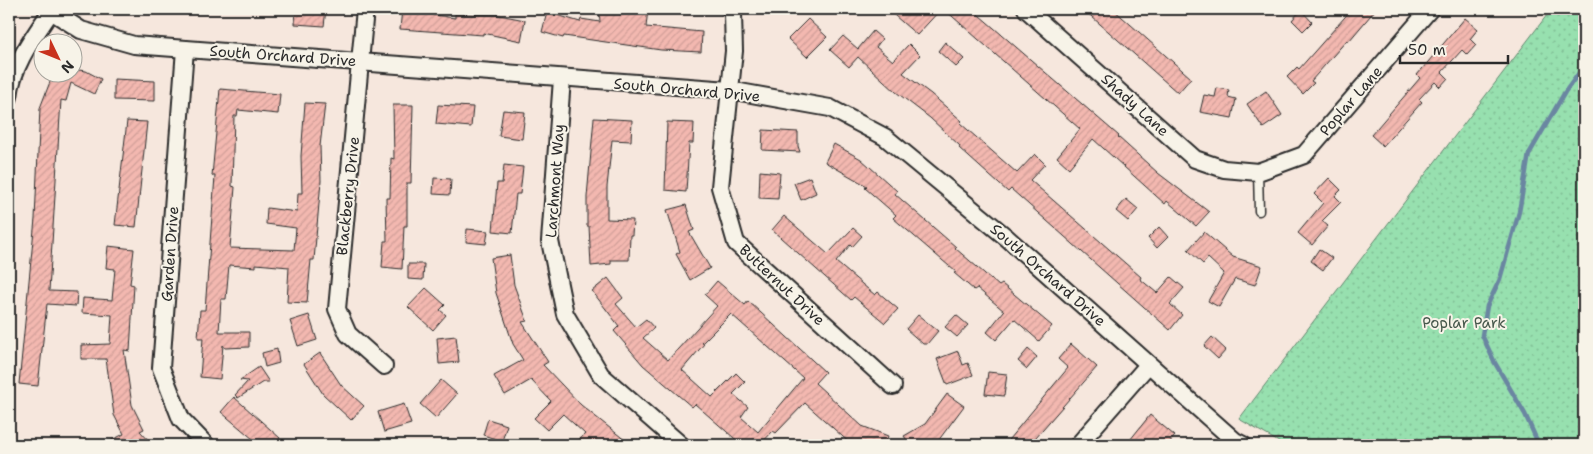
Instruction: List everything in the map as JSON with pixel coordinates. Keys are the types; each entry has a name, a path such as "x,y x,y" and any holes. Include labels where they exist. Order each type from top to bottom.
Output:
{"street":[{"name":"Blackberry Drive","path":"365,9 362,62 337,309 348,334 384,366"},
{"name":"Butternut Drive","path":"730,9 732,14 734,51 720,187 736,244 893,386"},
{"name":"Shady Lane","path":"1026,9 1195,159 1224,169 1258,172"},
{"name":"Poplar Lane","path":"1258,172 1304,155 1430,9"},
{"name":"South Orchard Drive","path":"49,10 81,30 134,45 562,79 729,90 830,108 885,137 1006,237 1235,441 1243,445"},
{"path":"9,97 11,79 29,43 49,10"},
{"name":"Garden Drive","path":"185,49 161,368 181,419 206,445"},
{"name":"Larchmont Way","path":"562,79 550,241 566,314 601,375 681,445"},
{"path":"1078,445 1148,364"}],"lane":[{"path":"1258,172 1259,211"}],"green space":[{"name":"Poplar Park","path":"1550,9 1584,9 1584,445 1284,445 1239,419 1547,15"}],"building":[{"path":"296,9 326,9 324,26 295,24"},
{"path":"402,9 422,9 421,13 455,18 455,14 499,15 525,20 521,41 483,33 483,35 400,29"},
{"path":"599,9 648,9 646,27 702,32 701,52 661,50 564,36 563,38 542,32 547,12 580,22 581,19 600,22"},
{"path":"887,9 941,9 917,35"},
{"path":"944,9 972,9 1119,136 1158,173 1209,212 1196,226 1167,201 1165,204 1093,139 1069,168 1057,157 1080,129"},
{"path":"1083,9 1113,9 1191,78 1178,93"},
{"path":"1352,9 1376,9 1311,81 1314,83 1303,94 1287,77 1297,67 1299,69"},
{"path":"1301,10 1312,22 1303,31 1292,20"},
{"path":"1465,18 1478,29 1470,39 1476,45 1467,55 1462,50 1442,72 1448,78 1440,87 1435,82 1419,99 1422,102 1383,146 1371,135 1420,78 1417,75"},
{"path":"808,19 827,37 807,57 788,39"},
{"path":"873,31 882,39 876,47 893,61 909,44 920,55 903,73 962,121 960,123 1017,173 1035,154 1045,164 1030,180 1141,277 1140,279 1157,293 1171,277 1184,288 1170,304 1182,315 1170,330 1011,189 1008,192 959,148 960,146 930,118 896,92 858,57 849,67 830,50 843,36 858,49"},
{"path":"945,42 964,59 956,67 938,51"},
{"path":"82,70 101,79 94,94 71,83 66,101 61,100 49,291 77,292 76,306 47,304 38,386 19,384 35,219 40,108 50,82 82,82"},
{"path":"114,79 155,81 155,101 114,100"},
{"path":"1217,88 1229,90 1228,97 1236,99 1232,118 1200,112 1204,95 1215,97"},
{"path":"220,89 280,94 278,114 238,110 237,116 234,116 232,186 235,187 230,248 294,250 296,228 266,224 267,208 297,212 298,193 302,193 301,156 305,103 325,104 320,146 321,181 314,260 311,260 307,303 287,302 289,267 256,264 256,267 229,265 226,299 221,299 219,332 249,332 249,347 225,348 223,345 220,379 200,377 203,338 198,338 200,310 205,310 215,176 212,176"},
{"path":"1266,91 1282,115 1263,128 1247,104"},
{"path":"393,105 413,105 411,183 407,183 407,226 404,226 402,269 382,267 384,241 387,241 386,198 390,198 391,158 394,159"},
{"path":"438,105 473,107 471,127 436,124"},
{"path":"503,110 525,112 522,139 499,136"},
{"path":"594,118 632,120 631,141 612,140 607,187 607,219 633,220 629,260 611,260 611,264 591,266 589,226 587,226 587,197"},
{"path":"127,121 147,122 136,227 115,225"},
{"path":"667,122 694,123 693,143 689,143 686,192 665,190"},
{"path":"763,130 798,132 800,152 762,150"},
{"path":"834,144 861,159 897,191 895,194 955,248 999,286 1002,284 1052,326 1039,341 1014,319 996,340 987,332 1004,311 977,288 974,290 893,218 896,215 865,188 867,186 825,162"},
{"path":"504,165 523,167 520,194 516,194 512,233 493,231 497,183 502,183"},
{"path":"760,171 780,173 778,199 759,198"},
{"path":"810,177 816,193 801,200 794,183"},
{"path":"434,178 451,179 450,195 433,194"},
{"path":"1329,178 1341,190 1335,196 1341,202 1322,221 1328,226 1312,245 1298,233 1323,203 1314,194"},
{"path":"1126,199 1138,209 1128,221 1116,211"},
{"path":"686,205 694,230 689,232 710,268 690,280 676,254 680,252 667,210"},
{"path":"784,216 828,254 853,228 862,236 852,247 850,245 836,262 875,295 878,292 898,309 885,323 854,297 851,300 772,230"},
{"path":"1159,227 1168,237 1157,248 1148,238"},
{"path":"467,229 488,231 486,244 466,242"},
{"path":"1204,232 1233,257 1262,266 1255,285 1235,279 1219,307 1208,301 1224,273 1208,258 1203,264 1188,250"},
{"path":"108,246 134,249 130,284 134,285 130,351 124,350 132,405 144,429 140,431 153,445 102,445 124,434 114,415 106,359 81,359 81,345 110,344 112,315 82,313 83,298 112,300 115,269 106,268"},
{"path":"1319,249 1332,258 1323,270 1311,261"},
{"path":"510,255 514,285 527,321 522,322 548,362 543,365 581,405 631,445 573,445 585,434 563,414 547,430 534,418 551,401 531,380 505,395 494,376 523,360 513,344 496,293 491,258"},
{"path":"408,264 424,264 423,280 408,279"},
{"path":"608,278 623,298 616,304 636,327 646,319 654,328 643,338 668,360 717,306 705,295 717,281 745,305 748,301 825,372 815,383 862,426 888,436 885,445 852,445 805,403 776,433 773,431 760,445 742,445 695,404 692,407 643,365 614,331 619,326 592,291","holes":["731,314 803,378 758,432 741,417 748,407 733,394 745,382 736,373 712,397 682,370 704,344 702,343"]},
{"path":"426,288 445,305 440,310 446,315 433,330 408,307"},
{"path":"309,315 317,340 298,346 290,321"},
{"path":"918,315 938,331 927,344 923,344 906,329"},
{"path":"956,315 968,325 957,337 945,327"},
{"path":"456,336 459,362 439,364 437,338"},
{"path":"1212,337 1226,350 1218,359 1204,346"},
{"path":"1071,344 1097,367 1029,445 1004,445 1068,368 1058,359"},
{"path":"277,349 279,363 265,367 262,353"},
{"path":"1028,349 1037,357 1027,369 1018,361"},
{"path":"958,351 963,365 968,363 973,375 947,385 937,359"},
{"path":"320,353 341,385 364,406 351,420 323,394 304,364"},
{"path":"259,367 269,382 263,382 238,398 235,395 248,381 240,380"},
{"path":"988,372 1007,374 1004,396 985,394"},
{"path":"441,380 457,394 436,418 420,404"},
{"path":"947,394 964,406 935,445 910,445 904,436 925,424"},
{"path":"234,397 280,438 274,445 260,445 221,412"},
{"path":"404,404 411,424 384,432 378,412"},
{"path":"1150,415 1175,436 1167,445 1126,445"},
{"path":"488,419 507,425 502,441 483,435"}],"waterway":[{"path":"1539,445 1525,414 1495,363 1482,335 1487,306 1500,279 1519,212 1529,154 1565,92 1584,66"}]}
